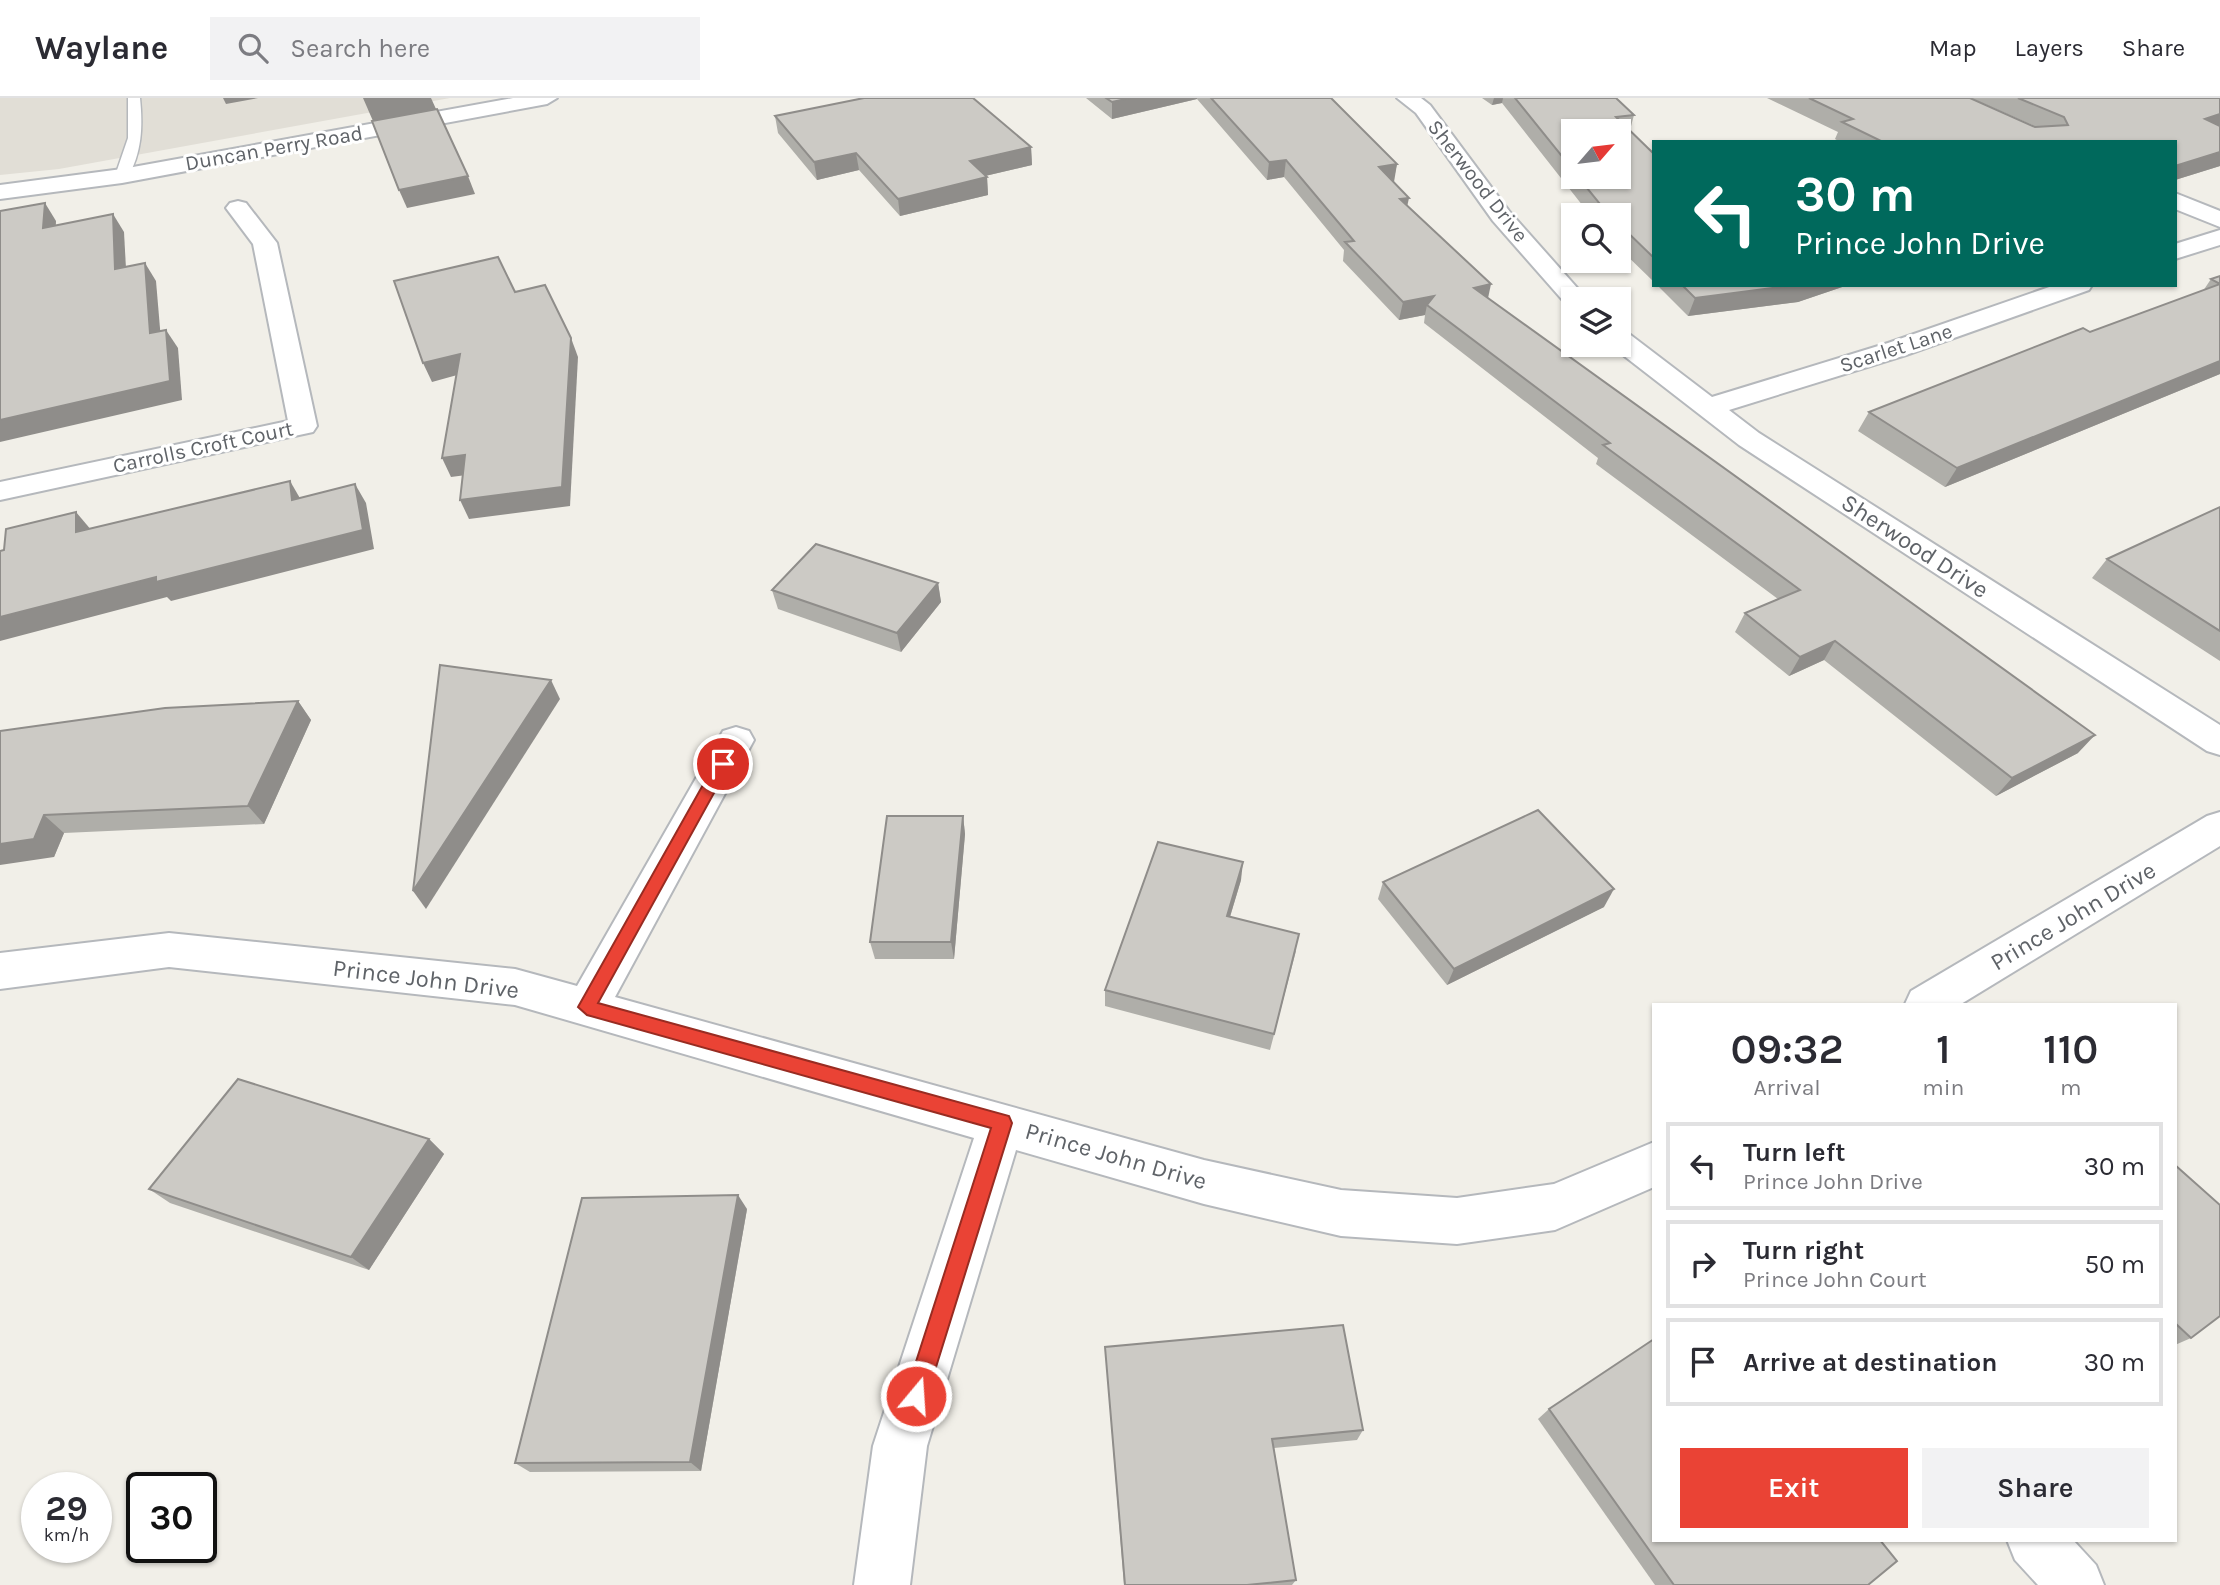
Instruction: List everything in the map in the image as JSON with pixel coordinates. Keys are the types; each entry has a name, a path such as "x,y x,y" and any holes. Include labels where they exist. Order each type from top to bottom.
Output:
{"street":[{"name":"Duncan Perry Road","path":"0,192 122,176 547,98"},
{"name":"Sherwood Drive","path":"1407,98 1423,109 1501,216 1564,287"},
{"path":"2177,201 2220,220"},
{"name":"Carrolls Croft Court","path":"0,491 303,426 265,243 238,208"},
{"path":"2177,251 2220,237"},
{"name":"Scarlet Lane","path":"1710,407 1897,349 2074,287"},
{"name":"Sherwood Drive","path":"1631,348 1749,439 2220,742"},
{"path":"587,1007 736,740"},
{"name":"Prince John Drive","path":"1928,1003 2220,827"},
{"name":"Prince John Drive","path":"0,971 169,950 514,986 1204,1182 1341,1213 1457,1222 1555,1207 1652,1165"},
{"path":"882,1585 900,1446 1002,1123"},
{"path":"2037,1542 2076,1585"}],"lane":[{"path":"122,176 135,150 137,132 134,98"}],"shaded area":[{"path":"0,98 450,98 59,169 0,175"}],"building":[{"path":"864,98 973,98 1031,147 970,161 987,177 898,199 856,153 814,162 775,116"},
{"path":"1106,98 1130,98 1112,102"},
{"path":"1211,98 1331,98 1397,164 1379,167 1409,198 1400,199 1491,284 1474,288 1561,351 1561,357 1570,357 2095,735 2012,778 1835,641 1800,657 1745,613 1800,590 1603,445 1610,443 1427,305 1434,296 1403,302 1345,242 1354,241 1286,160 1269,162"},
{"path":"1515,98 1616,98 1634,115 1616,117 1618,119 1561,119 1561,155"},
{"path":"1809,98 1970,98 2035,127 2068,125 2064,117 2018,98 2220,98 2220,114 2205,119 2220,126 2220,152 2177,165 2177,140 1879,140 1842,122 1853,119"},
{"path":"437,109 468,176 399,190 372,121"},
{"path":"1631,132 1652,152 1652,256 1631,236 1631,203 1599,203 1588,189 1631,189"},
{"path":"45,203 43,228 113,214 115,269 145,263 150,333 166,330 170,381 0,420 0,211"},
{"path":"498,257 515,292 545,285 571,338 562,487 460,500 465,455 442,458 460,354 423,363 394,281"},
{"path":"2220,276 2220,284 2211,279"},
{"path":"2220,284 2220,361 1957,468 1869,412 2083,328 2090,332"},
{"path":"1684,287 1780,287 1695,298"},
{"path":"290,481 292,500 355,484 363,530 156,582 156,577 0,617 0,551 4,550 6,529 76,512 76,532"},
{"path":"2220,507 2220,631 2107,559"},
{"path":"816,544 938,583 897,633 772,590"},
{"path":"440,665 551,680 413,891 433,723"},
{"path":"298,701 248,806 44,815 34,839 0,844 0,731 165,708"},
{"path":"1538,810 1614,889 1454,969 1383,882"},
{"path":"887,816 963,816 951,942 870,942"},
{"path":"1158,842 1243,862 1227,916 1299,934 1274,1034 1105,990"},
{"path":"238,1079 429,1139 351,1257 149,1189"},
{"path":"2177,1167 2220,1205 2220,1316 2191,1338 2177,1325"},
{"path":"738,1195 690,1462 515,1463 582,1198"},
{"path":"1343,1325 1363,1430 1272,1439 1296,1580 1247,1585 1125,1585 1105,1347"},
{"path":"1652,1340 1652,1542 1882,1542 1897,1561 1868,1585 1674,1585 1549,1409"}],"route":[{"path":"723,764 587,1007 1002,1123 916,1396"}]}
